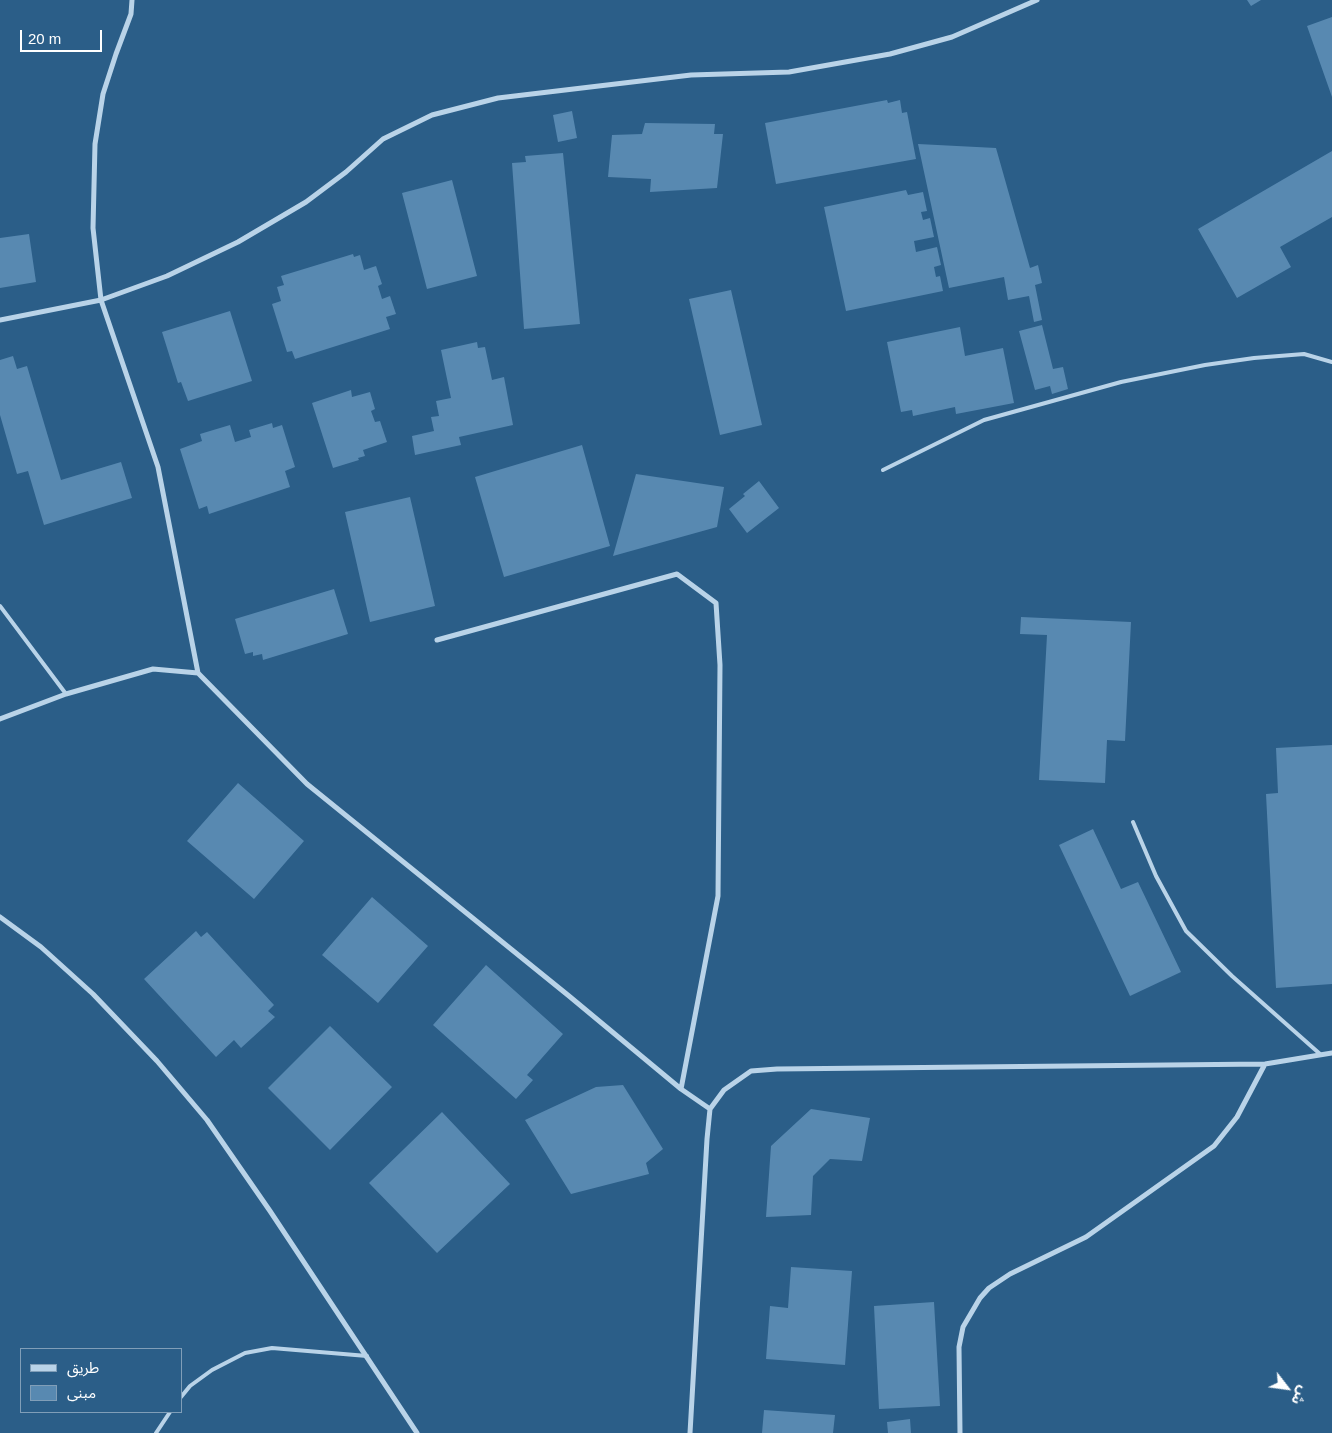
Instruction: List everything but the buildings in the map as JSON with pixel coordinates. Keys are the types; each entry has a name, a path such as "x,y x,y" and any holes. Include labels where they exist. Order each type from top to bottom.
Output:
{"street":[{"path":"132,0 131,14 103,94 95,144 93,228 101,300 158,467 198,673 307,784 569,996 681,1090 710,1110"},
{"path":"0,320 101,300 167,276 238,242 306,202 346,172 383,139 432,115 498,98 691,76 789,72 890,54 952,37 1037,0"},
{"path":"437,640 678,574 716,602 720,665 718,896 681,1090"},
{"path":"0,720 66,694 153,669 198,673"},
{"path":"0,917 41,947 93,994 157,1061 201,1113 270,1210 417,1433"},
{"path":"690,1433 710,1110 724,1090 751,1072 777,1069 1266,1064 1332,1052"},
{"path":"960,1433 959,1347 964,1327 980,1298 989,1288 1010,1274 1086,1237 1199,1158 1226,1132 1242,1108 1266,1064"}],"lane":[{"path":"883,470 984,420 1121,382 1205,365 1254,358 1304,354 1332,362"},
{"path":"0,606 66,694"},
{"path":"1133,822 1156,876 1186,931 1232,976 1320,1054"},
{"path":"182,1396 190,1386 212,1370 246,1353 272,1348 367,1356"},
{"path":"156,1433 169,1413"}]}
